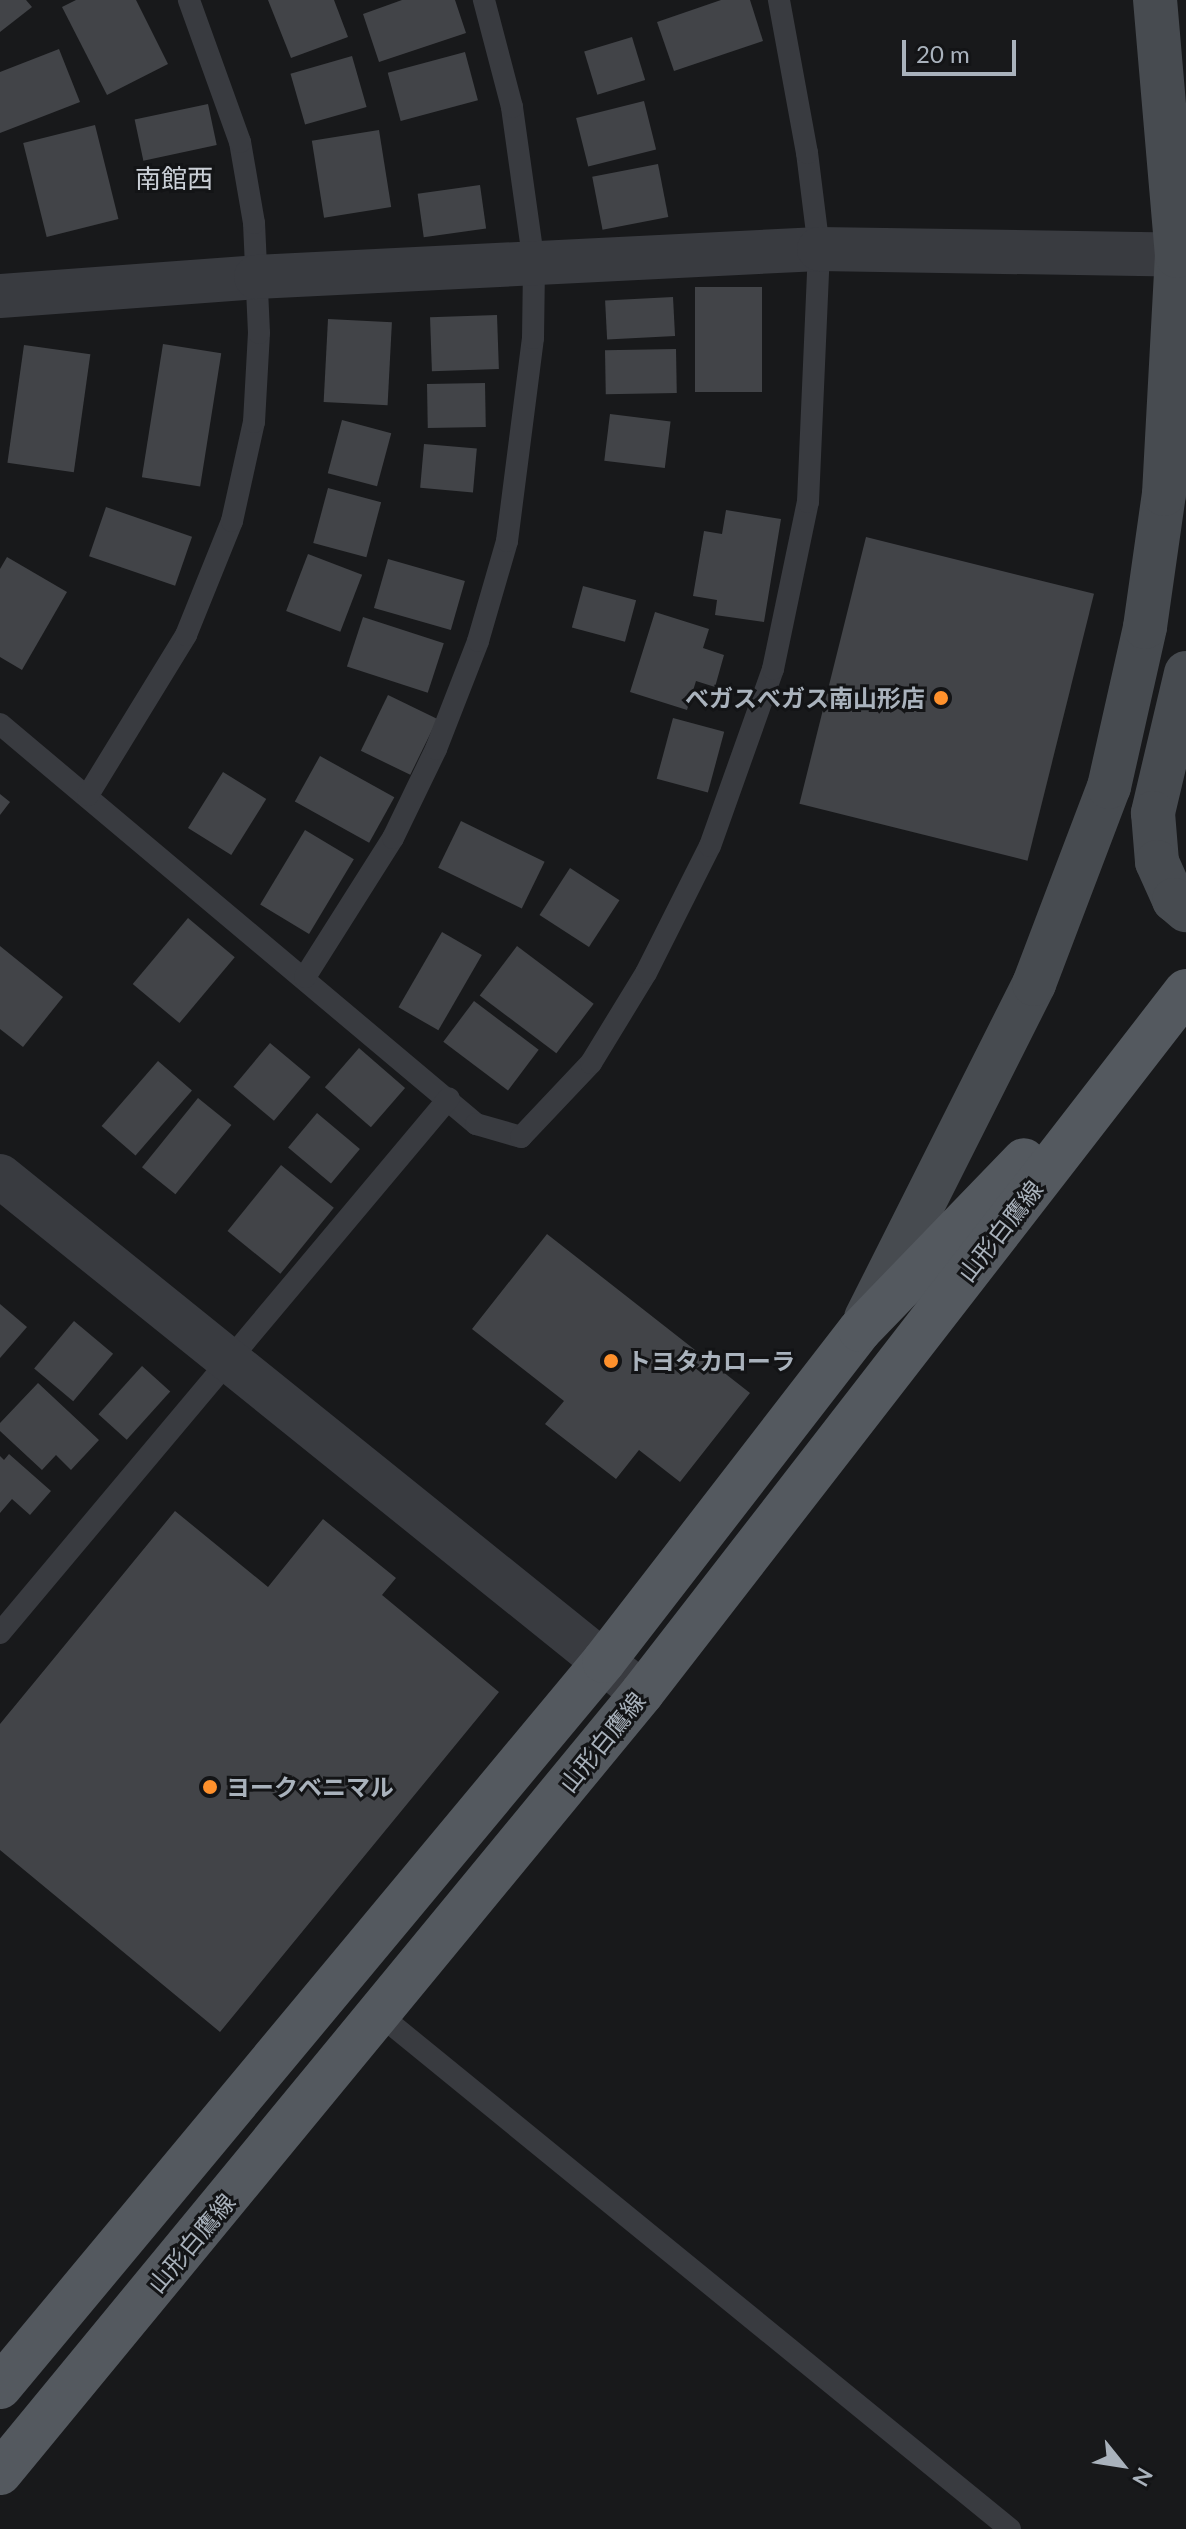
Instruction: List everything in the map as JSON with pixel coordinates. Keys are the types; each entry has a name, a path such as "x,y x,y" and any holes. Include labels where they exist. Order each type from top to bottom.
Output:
{"main road":[{"name":"山形白鷹線","path":"0,2387 604,1661 860,1330 1185,993"},
{"name":"山形白鷹線","path":"0,2473 642,1693 1185,993"}],"street":[{"path":"860,1330 1034,984 1109,787 1145,627 1164,494 1182,255 1155,0"},
{"path":"0,296 256,277 819,249 1182,255"},
{"path":"1186,673 1153,813 1157,862 1174,900 1186,910"},
{"path":"0,1176 642,1693"}],"lane":[{"path":"88,795 186,635 232,521 254,422 259,333 254,223 240,142 189,0"},
{"path":"305,977 393,838 436,749 478,641 507,541 522,443 533,338 534,264 512,107 484,0"},
{"path":"0,724 449,1098 476,1124 521,1137 591,1063 646,973 710,846 773,669 808,502 819,249 779,0"},
{"path":"4,1619 230,1361 449,1098"},
{"path":"380,2015 1010,2529"}],"building":[{"path":"0,0 26,0 32,7 0,32"},
{"path":"76,0 136,0 168,64 107,95 62,7"},
{"path":"268,0 334,0 348,37 291,58"},
{"path":"402,0 455,0 466,33 379,62 363,14"},
{"path":"721,0 750,0 763,41 674,71 657,22"},
{"path":"632,37 645,80 597,95 584,52"},
{"path":"59,49 80,102 0,133 0,72"},
{"path":"465,52 478,100 401,121 388,73"},
{"path":"352,56 367,107 305,125 290,74"},
{"path":"644,101 656,150 588,166 576,118"},
{"path":"208,104 217,145 143,161 135,120"},
{"path":"95,125 118,219 47,237 23,143"},
{"path":"379,130 391,207 324,218 312,141"},
{"path":"658,164 668,217 603,230 592,177"},
{"path":"480,185 486,229 424,237 418,194"},
{"path":"695,287 762,287 762,392 695,392"},
{"path":"673,297 675,336 607,340 605,301"},
{"path":"497,315 499,369 432,371 430,317"},
{"path":"328,319 392,322 388,405 324,402"},
{"path":"163,344 221,353 200,487 142,477"},
{"path":"24,345 90,354 74,472 7,463"},
{"path":"676,349 677,393 606,394 605,350"},
{"path":"485,383 486,427 428,428 427,384"},
{"path":"610,414 671,421 665,468 604,461"},
{"path":"342,420 391,433 377,486 328,473"},
{"path":"424,444 477,449 473,492 420,488"},
{"path":"328,488 381,502 366,557 313,543"},
{"path":"106,507 192,537 175,586 89,556"},
{"path":"726,510 781,519 764,622 715,615 717,600 693,596 704,531 722,534"},
{"name":"べガスべガス南山形店","path":"866,537 1094,594 1027,861 799,804"},
{"path":"308,554 362,575 340,632 286,611"},
{"path":"7,557 67,592 22,670 0,657 0,569"},
{"path":"388,559 465,581 451,630 374,608"},
{"path":"583,586 636,600 625,642 572,628"},
{"path":"655,612 709,629 703,648 724,655 715,687 696,681 687,710 630,692"},
{"path":"363,617 444,643 428,693 347,666"},
{"path":"388,695 437,719 410,775 361,751"},
{"path":"673,718 724,732 708,793 657,779"},
{"path":"320,756 394,797 369,843 295,801"},
{"path":"223,772 266,799 231,855 188,828"},
{"path":"0,794 10,802 0,815"},
{"path":"461,821 545,862 522,909 438,868"},
{"path":"305,830 354,859 309,934 260,905"},
{"path":"570,868 619,900 589,947 540,915"},
{"path":"188,918 235,957 179,1023 133,984"},
{"path":"442,932 482,955 438,1030 399,1007"},
{"path":"0,946 63,997 23,1047 0,1029"},
{"path":"517,946 594,1004 556,1053 480,996"},
{"path":"474,1001 539,1050 508,1090 443,1042"},
{"path":"270,1043 311,1077 274,1121 233,1087"},
{"path":"359,1048 405,1088 371,1127 325,1087"},
{"path":"158,1061 192,1091 136,1155 102,1126"},
{"path":"198,1098 231,1125 175,1194 142,1167"},
{"path":"317,1113 360,1149 331,1183 288,1147"},
{"path":"281,1165 334,1208 280,1274 228,1231"},
{"name":"トヨタカローラ","path":"547,1234 750,1393 680,1482 639,1450 616,1479 545,1424 564,1401 472,1329"},
{"path":"0,1304 27,1327 0,1358"},
{"path":"74,1321 113,1354 73,1401 34,1368"},
{"path":"142,1366 170,1391 127,1440 99,1414"},
{"path":"38,1383 99,1440 71,1470 56,1455 42,1470 0,1431 0,1423"},
{"path":"9,1454 51,1491 30,1515 12,1499 0,1513 0,1456 4,1460"},
{"name":"ヨークベニマル","path":"175,1511 268,1587 323,1519 396,1578 382,1595 499,1692 220,2032 0,1850 0,1724"}],"place":[{"name":"べガスべガス南山形店","path":"941,698"},
{"name":"トヨタカローラ","path":"611,1361"},
{"name":"ヨークベニマル","path":"210,1787"}],"district":[{"name":"南館西","path":"174,179"}]}
